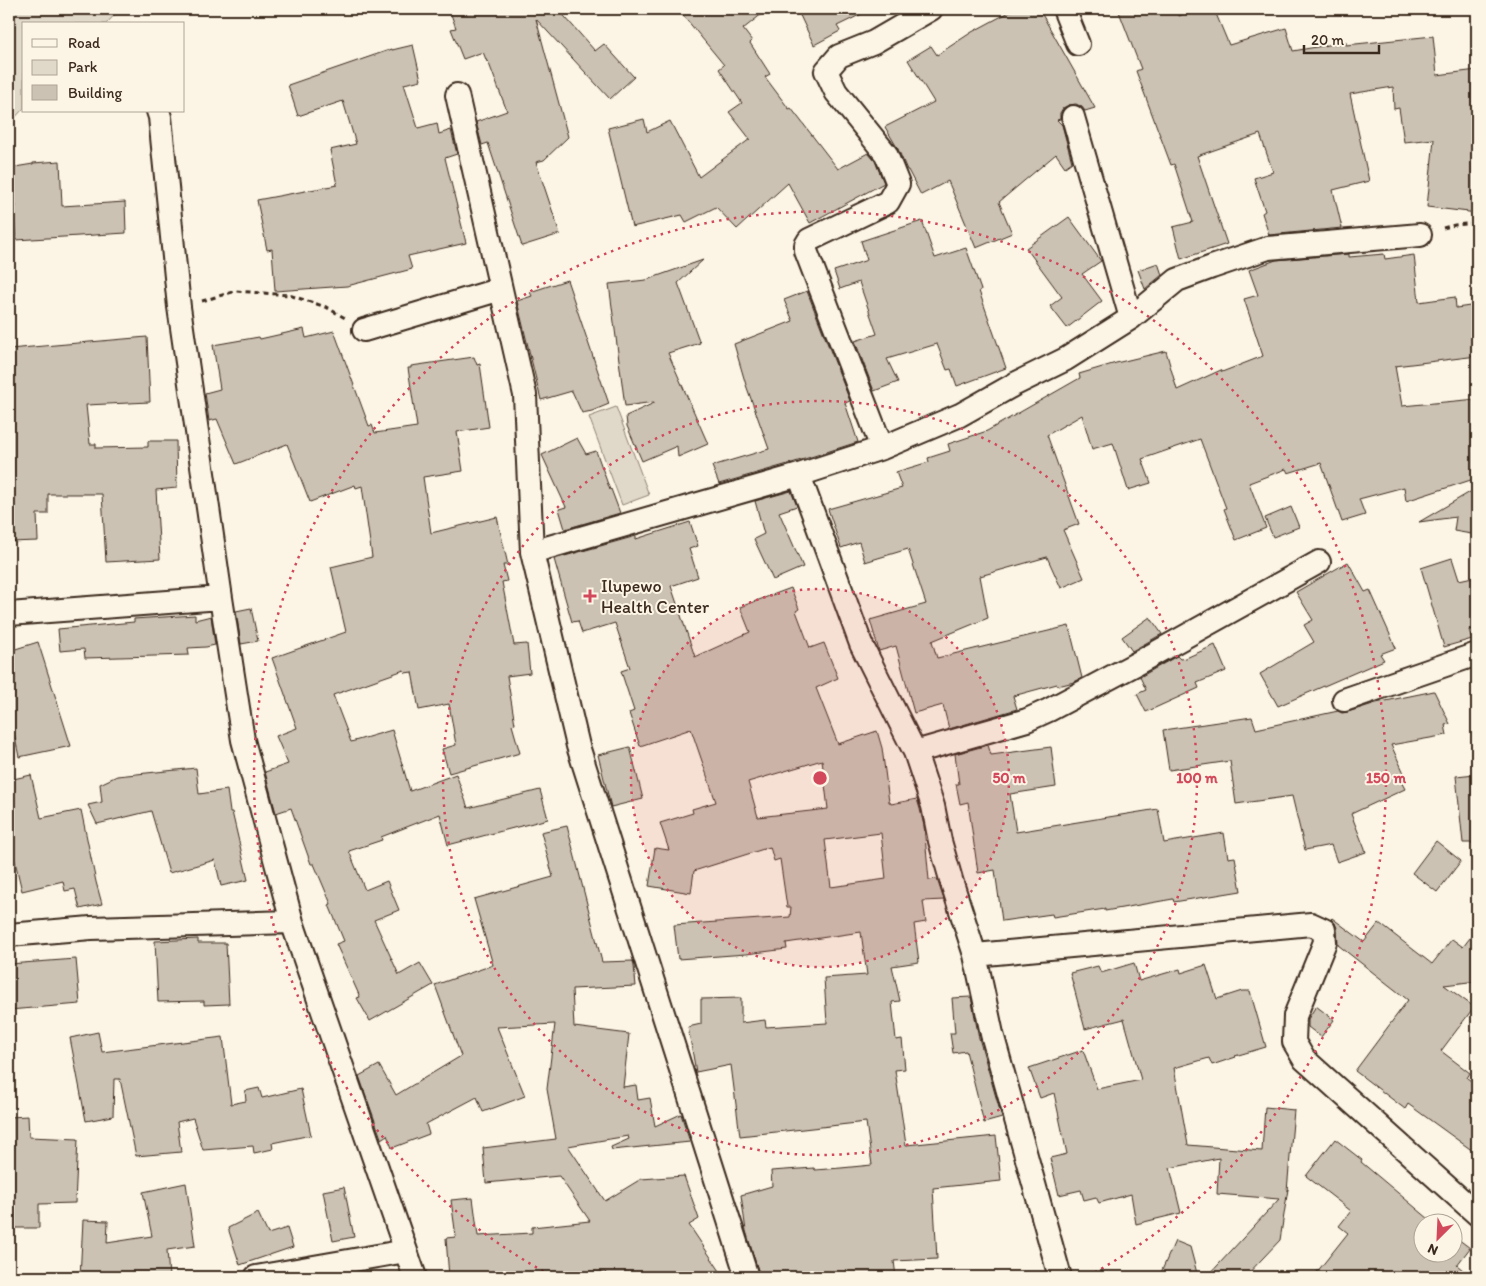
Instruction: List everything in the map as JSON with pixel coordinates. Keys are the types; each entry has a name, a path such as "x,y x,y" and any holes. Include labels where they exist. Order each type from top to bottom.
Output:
{"street":[{"path":"882,448 806,251 806,245 809,240 888,202 898,184 886,154 836,92 826,71 839,56 874,42 931,9"},
{"path":"1064,9 1078,44"},
{"path":"457,95 525,395 532,552 578,746 747,1277"},
{"path":"158,112 180,308 243,740 292,922 415,1277"},
{"path":"1073,117 1130,318"},
{"path":"532,552 799,475 882,448 960,415 1015,384 1066,359 1130,318 1177,280 1268,248 1420,235"},
{"path":"364,330 501,290"},
{"path":"799,475 861,644 915,752 933,806 940,841 975,955 992,1034 1060,1277"},
{"path":"915,752 1026,720 1050,710 1319,562"},
{"path":"9,614 221,598"},
{"path":"1344,700 1477,654"},
{"path":"9,935 91,928 292,922"},
{"path":"975,955 1311,924 1324,930 1325,942 1294,1016 1294,1042 1304,1059 1477,1214"},
{"path":"256,1277 406,1251"}],"path":[{"path":"1420,235 1455,225 1477,223"},
{"path":"180,308 236,291 290,295 326,307 364,330"}],"green space":[{"path":"9,9 120,9 108,22 22,22 22,110 9,124"},
{"path":"616,407 649,495 622,505 589,417"}],"building":[{"path":"449,9 558,9 595,51 604,44 634,77 610,99 536,19 568,137 544,160 536,162 560,234 522,246 488,143 482,145 476,122 507,111 483,52 463,59 451,29 456,28"},
{"path":"678,9 768,9 743,29 752,41 750,43 770,74 765,77 838,169 868,153 875,161 884,183 810,223 788,183 737,229 716,207 686,222 682,215 632,227 608,128 644,119 647,132 670,121 699,177 750,139 729,112 742,103 719,69 724,65"},
{"path":"797,9 872,9 837,26 840,31 814,45"},
{"path":"1015,9 1039,9 1095,108 1085,111 1076,104 1063,108 1060,113 1060,119 1057,120 1062,125 1072,162 1065,167 1056,154 999,202 1012,233 976,248 948,181 921,195 885,127 934,102 908,60 931,46 937,55 972,32"},
{"path":"1118,9 1176,9 1179,16 1196,9 1214,9 1229,45 1286,28 1293,51 1346,42 1346,45 1433,36 1437,75 1477,70 1477,101 1474,102 1477,130 1477,213 1427,207 1434,139 1404,142 1399,108 1394,109 1393,87 1350,94 1369,181 1333,190 1342,228 1269,235 1262,213 1265,211 1254,178 1273,172 1260,134 1197,156 1227,244 1181,259 1173,227 1193,222 1174,164 1171,165 1136,71 1141,69"},
{"path":"413,45 421,80 404,84 418,128 437,123 439,134 451,130 457,154 445,158 466,243 408,256 412,269 347,286 275,291 272,249 267,250 257,200 337,185 330,150 356,144 343,101 298,116 288,85 392,49"},
{"path":"60,161 62,206 125,202 126,233 16,240 13,207 16,207 9,168 33,163"},
{"path":"1069,217 1101,261 1082,274 1102,301 1067,328 1050,306 1062,297 1026,248"},
{"path":"922,221 935,258 966,248 1006,368 957,386 951,369 947,370 937,344 887,359 898,382 874,391 855,341 877,334 859,282 840,289 834,271 867,260 861,241"},
{"path":"1349,254 1349,257 1384,254 1385,259 1414,255 1419,302 1455,297 1456,308 1477,305 1477,356 1395,366 1402,406 1477,399 1477,478 1406,501 1404,487 1359,499 1365,515 1342,522 1321,463 1288,473 1286,469 1249,483 1266,528 1236,540 1200,439 1142,459 1151,483 1128,490 1113,443 1092,449 1082,415 1047,435 1079,524 1063,530 1084,578 1061,588 1047,557 980,576 988,618 932,641 937,658 1069,626 1082,678 1074,682 1058,686 1057,684 1013,696 1017,709 949,729 943,705 914,713 896,646 879,651 870,620 926,604 908,549 865,562 859,542 841,548 828,509 902,488 896,472 929,462 928,458 950,451 948,444 987,431 1080,378 1079,374 1166,351 1177,390 1221,370 1222,372 1263,356 1244,299 1258,295 1249,270 1276,260"},
{"path":"703,260 678,283 700,343 668,353 708,444 678,457 677,446 642,461 627,426 626,416 654,402 625,406 609,284 646,280"},
{"path":"1158,263 1162,275 1145,289 1138,270"},
{"path":"567,280 609,404 582,413 572,391 541,400 517,301 532,296 530,292"},
{"path":"807,291 850,401 845,403 858,442 719,484 712,466 769,449 746,385 734,344 793,321 784,300"},
{"path":"304,329 306,338 334,331 369,426 372,425 375,433 417,427 408,368 411,368 411,366 474,357 477,365 480,364 489,427 457,432 463,471 423,477 431,533 497,517 508,565 503,565 507,581 502,582 514,645 527,644 530,673 507,676 515,724 512,725 520,753 449,773 442,749 456,745 449,704 419,710 412,672 405,673 404,670 333,695 351,742 392,730 410,791 456,774 468,808 540,790 548,819 448,845 440,814 381,837 382,840 349,851 365,890 387,881 399,910 374,920 399,975 420,963 433,985 370,1021 357,998 360,997 336,944 344,941 314,864 311,864 291,808 276,813 265,772 288,764 276,736 297,728 272,658 346,632 331,567 372,557 362,486 356,488 355,485 310,502 287,444 236,464 217,419 209,421 205,393 220,389 213,345 259,337 260,339"},
{"path":"147,337 150,402 86,405 90,444 96,444 96,448 148,447 148,441 176,441 177,488 156,490 160,559 106,562 102,494 48,494 48,514 37,514 38,541 9,542 9,349"},
{"path":"577,438 586,454 596,451 620,513 565,529 559,509 566,507 542,455"},
{"path":"1477,488 1477,535 1454,531 1456,517 1419,522"},
{"path":"791,491 797,506 779,512 803,567 773,580 754,539 764,534 755,501"},
{"path":"1291,507 1299,527 1273,537 1265,518"},
{"path":"690,522 698,546 689,549 698,577 671,586 695,657 750,632 740,607 791,588 799,609 796,611 810,648 824,643 838,678 816,688 838,744 877,731 882,748 889,802 891,804 917,799 924,826 929,880 937,879 944,900 923,901 926,922 914,924 919,962 892,966 900,1001 892,1002 896,1040 902,1039 905,1069 895,1070 906,1145 996,1136 1001,1181 933,1188 937,1259 894,1261 896,1277 838,1277 837,1272 760,1277 746,1231 741,1195 772,1186 771,1171 814,1168 815,1170 872,1165 866,1122 740,1136 731,1065 696,1072 688,1027 701,1024 701,999 741,998 741,1023 765,1020 766,1027 827,1023 824,978 867,975 861,932 786,943 787,949 678,959 674,925 790,917 791,907 787,907 780,859 774,861 770,847 694,871 691,893 649,886 655,848 669,850 660,823 693,813 692,809 716,802 691,729 640,746 629,713 634,711 621,671 630,668 615,623 582,633 578,621 572,622 554,559 636,536 636,539","holes":["822,760 828,809 758,817 748,782","881,833 886,879 831,887 825,840"]},
{"path":"1452,558 1459,580 1477,576 1477,628 1469,630 1472,639 1444,647 1421,568"},
{"path":"1348,562 1365,592 1370,590 1396,648 1380,654 1384,660 1278,706 1260,674 1314,642 1304,625 1313,620 1296,592"},
{"path":"251,608 258,641 241,644 236,611"},
{"path":"195,615 195,620 211,616 215,645 188,648 189,655 85,658 84,649 60,651 58,629 134,622 134,619"},
{"path":"1150,617 1162,634 1132,651 1122,637"},
{"path":"38,642 71,746 19,757 9,709 9,651"},
{"path":"1215,645 1226,671 1197,683 1199,688 1146,712 1137,694 1146,690 1140,677 1177,656 1180,659 1186,658"},
{"path":"1434,691 1450,724 1445,725 1447,735 1391,745 1404,773 1398,776 1405,789 1351,814 1366,852 1337,862 1331,845 1305,850 1292,796 1236,804 1230,761 1169,770 1163,730 1252,717 1256,729 1338,711 1342,713 1348,712 1376,703"},
{"path":"988,745 991,755 1051,747 1056,787 1010,794 1016,832 1158,809 1164,843 1224,833 1228,858 1235,857 1241,891 1174,902 1173,899 1105,911 1105,909 1053,917 1052,914 1002,921 995,870 978,873 968,802 960,804 956,784 959,784 955,754"},
{"path":"630,747 643,799 611,807 598,755"},
{"path":"196,768 199,794 227,790 230,812 232,812 248,880 221,886 215,860 169,873 151,811 97,824 88,805 102,802 100,784 117,776"},
{"path":"1475,774 1477,843 1463,843 1456,776"},
{"path":"31,775 41,818 81,810 102,904 80,909 75,889 65,891 63,881 22,891 9,836 9,780"},
{"path":"567,826 602,962 633,961 636,986 572,989 574,1027 629,1034 623,1087 636,1085 638,1100 650,1098 655,1126 681,1114 690,1142 612,1150 611,1147 629,1139 628,1136 568,1146 605,1201 641,1179 684,1176 699,1219 689,1225 724,1277 609,1277 605,1272 551,1277 449,1277 446,1238 456,1237 451,1200 473,1198 478,1236 532,1233 532,1227 590,1221 559,1176 486,1183 483,1148 556,1139 547,1089 555,1024 497,1027 525,1096 483,1112 477,1097 426,1124 429,1134 392,1148 387,1135 381,1139 359,1076 379,1065 396,1095 461,1056 435,985 493,965 474,899 553,877 541,832"},
{"path":"1436,841 1461,861 1437,892 1412,873"},
{"path":"1332,918 1364,942 1379,923 1432,964 1452,939 1463,947 1477,929 1477,981 1444,985 1474,1007 1441,1051 1470,1073 1467,1078 1477,1085 1477,1154 1408,1104 1405,1109 1355,1071 1408,1000 1338,945 1337,928"},
{"path":"198,939 198,943 226,943 229,1004 204,1005 204,1001 158,1002 155,941"},
{"path":"76,959 80,1004 9,1010 9,964"},
{"path":"1134,963 1139,981 1180,969 1181,973 1206,965 1217,999 1242,991 1250,991 1266,1047 1212,1065 1209,1058 1174,1068 1188,1145 1262,1151 1265,1107 1294,1110 1287,1191 1288,1189 1280,1240 1245,1277 1207,1277 1279,1199 1217,1194 1219,1158 1170,1168 1181,1213 1136,1224 1131,1194 1099,1203 1096,1197 1084,1200 1081,1190 1059,1195 1050,1158 1067,1154 1054,1093 1040,1098 1029,1068 1083,1050 1097,1089 1141,1080 1124,1019 1085,1029 1070,973 1098,966 1101,973"},
{"path":"971,997 979,1038 1002,1118 984,1123 966,1051 953,1053 950,1033 955,1033 952,998"},
{"path":"1316,1006 1334,1020 1321,1037 1308,1027 1308,1019"},
{"path":"98,1032 102,1052 223,1037 231,1104 246,1101 245,1091 259,1088 262,1098 301,1089 311,1135 272,1143 273,1149 254,1153 253,1146 203,1150 193,1118 177,1122 181,1152 136,1156 120,1079 114,1079 113,1116 86,1121 70,1038"},
{"path":"28,1116 29,1137 78,1139 75,1203 39,1204 39,1228 9,1228 9,1117"},
{"path":"1335,1139 1362,1160 1361,1162 1423,1214 1414,1214 1414,1264 1458,1264 1471,1277 1313,1277 1348,1233 1339,1226 1351,1211 1306,1176"},
{"path":"186,1183 195,1246 167,1250 169,1277 80,1277 83,1220 108,1221 107,1243 152,1236 143,1192"},
{"path":"344,1187 354,1237 333,1241 323,1191"},
{"path":"258,1213 268,1234 287,1228 293,1247 240,1265 228,1228"},
{"path":"1175,1241 1190,1247 1198,1277 1159,1277"},
{"path":"1464,1244 1470,1248 1464,1256"}],"place":[{"name":"Ilupewo Health Center","path":"590,596"}]}
